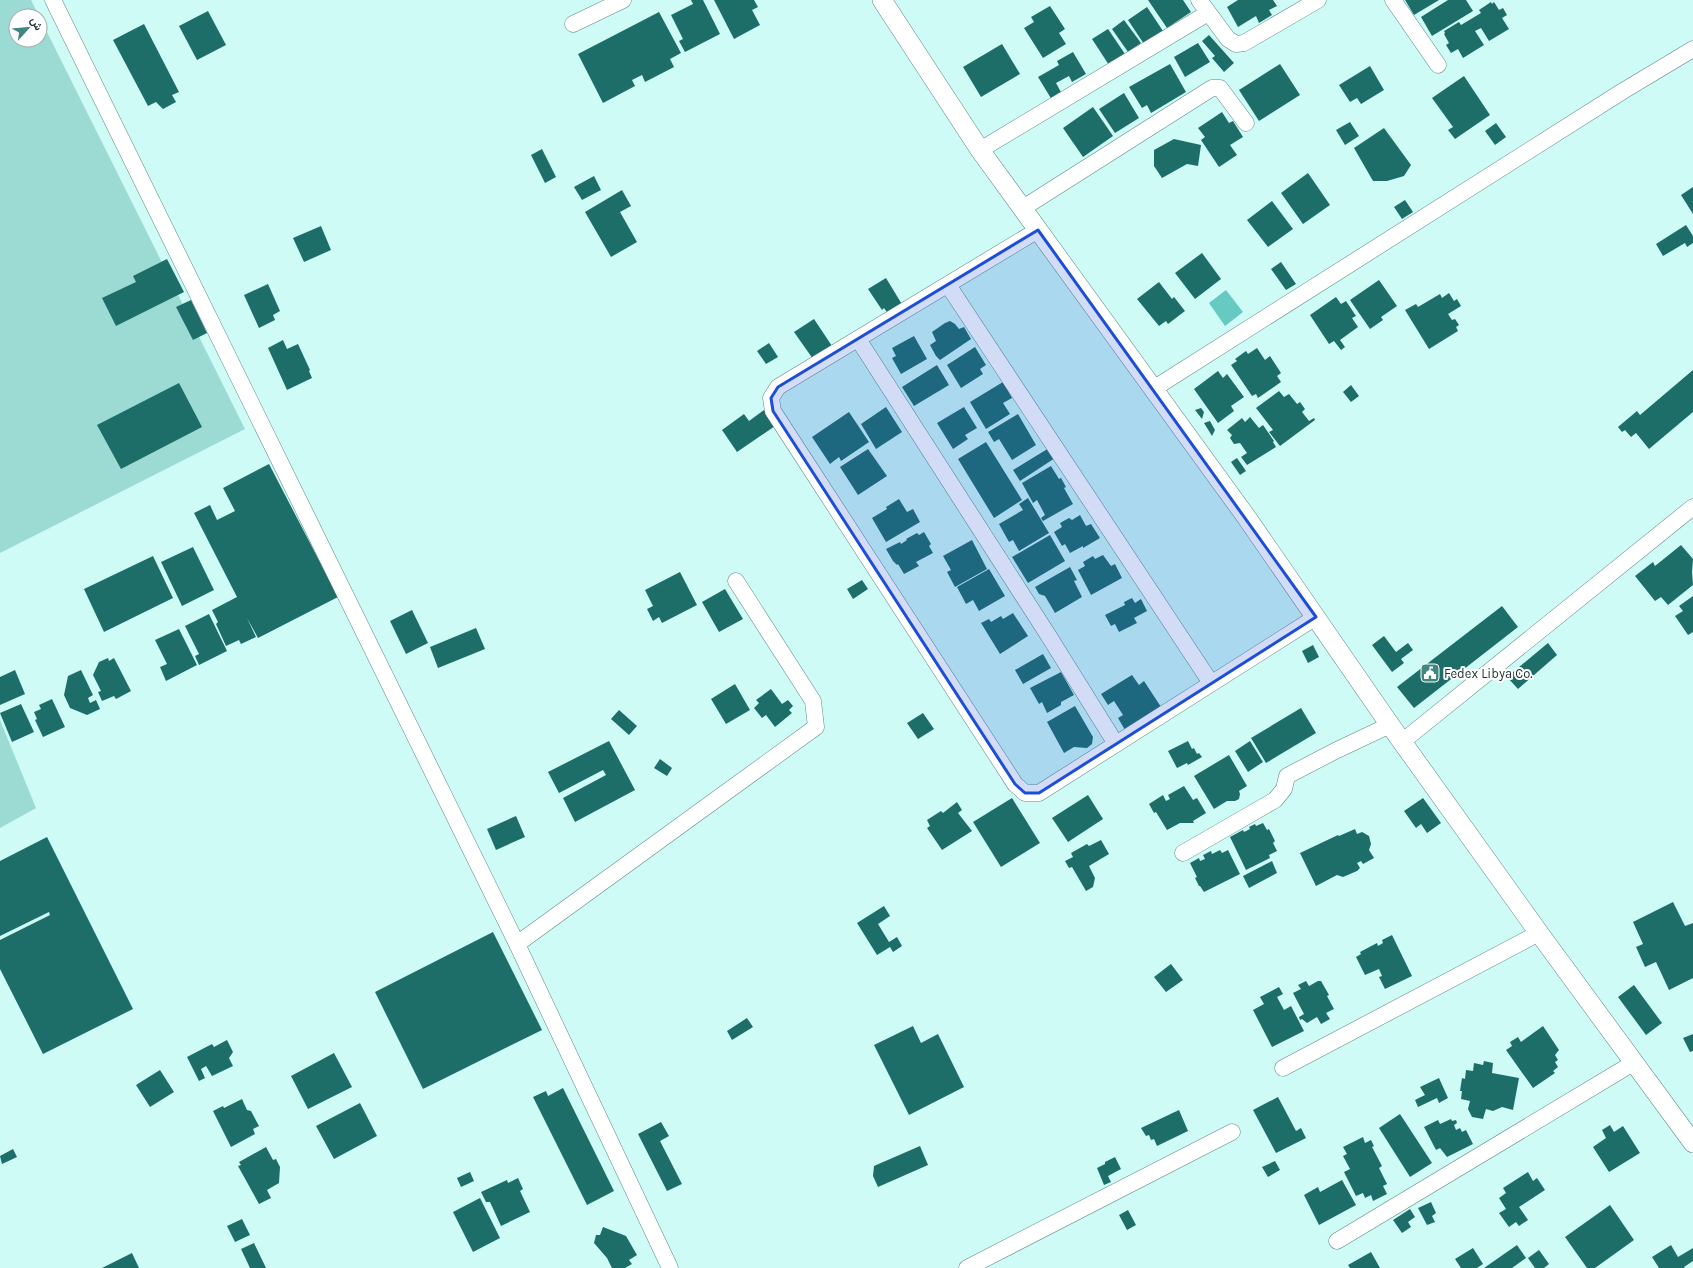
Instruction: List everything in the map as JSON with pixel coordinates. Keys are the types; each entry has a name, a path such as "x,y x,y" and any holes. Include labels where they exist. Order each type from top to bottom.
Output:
{"street":[{"path":"53,0 517,944 670,1268"},
{"path":"573,24 623,0"},
{"path":"882,0 980,150 1247,518 1390,725 1539,933 1693,1143"},
{"path":"980,150 1204,7 1228,39 1236,44 1244,43 1318,0"},
{"path":"1393,0 1438,65"},
{"path":"1153,388 1616,95 1693,49"},
{"path":"1023,208 1212,88 1220,88 1246,123"},
{"path":"1038,230 778,387 771,398 773,411 1015,784 1025,793 1039,793 1316,617"},
{"path":"948,285 1211,683"},
{"path":"858,339 1050,638 1116,744"},
{"path":"1403,742 1693,507"},
{"path":"517,944 816,727 813,701 736,581"},
{"path":"1183,854 1275,800 1284,789 1287,776 1390,725"},
{"path":"1283,1068 1539,933"},
{"path":"1337,1241 1635,1062"},
{"path":"966,1268 1232,1132"}],"highlighted area":[{"path":"1038,230 1316,617 1039,793 1025,793 1015,784 773,411 771,398 778,387"}],"shaded area":[{"path":"0,0 31,0 35,8 8,8 8,48 48,48 48,34 245,429 0,553"},
{"path":"1226,290 1243,312 1225,326 1209,303"},
{"path":"0,720 36,808 0,828"}],"building":[{"path":"691,0 703,0 720,34 685,52 679,41 683,39 671,15 693,4"},
{"path":"714,0 754,0 758,7 752,10 760,25 734,39"},
{"path":"1148,0 1183,0 1191,12 1167,28"},
{"path":"1238,0 1273,0 1277,6 1269,10 1272,15 1259,23 1256,16 1238,27 1227,7"},
{"path":"1405,0 1439,0 1414,15"},
{"path":"1448,0 1466,0 1473,11 1432,36 1421,17"},
{"path":"1491,2 1492,4 1494,2 1499,10 1503,8 1507,15 1502,18 1509,29 1489,41 1481,28 1475,31 1484,45 1463,58 1458,49 1451,53 1446,45 1449,43 1444,31 1459,22 1461,25 1481,13 1479,10"},
{"path":"1050,6 1065,29 1059,33 1066,44 1043,58 1024,28 1034,22 1031,17"},
{"path":"1147,7 1163,31 1144,44 1128,20"},
{"path":"208,11 226,45 197,60 179,26"},
{"path":"659,12 681,53 670,59 674,67 645,82 642,75 632,80 635,86 603,103 578,54"},
{"path":"1124,20 1141,43 1128,52 1112,29"},
{"path":"144,24 179,92 172,95 176,102 163,109 156,102 148,106 113,40"},
{"path":"1108,29 1125,54 1109,65 1092,39"},
{"path":"1209,35 1234,63 1224,72 1212,58 1215,56 1202,41"},
{"path":"1198,43 1210,62 1185,77 1174,57"},
{"path":"1002,44 1020,74 981,97 963,67"},
{"path":"1073,52 1086,74 1072,82 1069,76 1056,83 1062,94 1052,100 1038,77 1059,65 1057,61"},
{"path":"1170,64 1186,92 1151,113 1147,105 1142,108 1129,87"},
{"path":"1280,64 1300,95 1259,121 1239,90"},
{"path":"1370,66 1384,90 1361,104 1357,98 1350,102 1339,85"},
{"path":"1464,76 1490,115 1455,139 1448,130 1453,127 1432,98"},
{"path":"1124,93 1139,118 1115,133 1099,109"},
{"path":"1093,107 1113,136 1083,157 1063,128"},
{"path":"1222,112 1229,123 1233,121 1243,137 1230,145 1237,155 1219,167 1201,140 1205,137 1198,128"},
{"path":"1350,122 1359,136 1345,145 1336,130"},
{"path":"1496,123 1506,137 1495,145 1485,131"},
{"path":"1384,128 1411,165 1404,176 1387,181 1373,181 1354,148"},
{"path":"1174,139 1201,145 1198,166 1187,164 1162,178 1154,166 1154,150"},
{"path":"542,149 556,177 545,183 531,155"},
{"path":"1308,173 1330,205 1303,224 1281,193"},
{"path":"594,176 601,190 582,200 574,187"},
{"path":"1693,187 1693,214 1681,195"},
{"path":"622,190 631,206 620,212 637,242 611,257 585,212"},
{"path":"1405,200 1413,212 1402,219 1394,207"},
{"path":"1272,201 1293,229 1268,247 1247,220"},
{"path":"1686,225 1693,236 1693,243 1687,247 1685,243 1663,256 1656,244"},
{"path":"321,226 331,250 304,262 293,238"},
{"path":"1202,253 1221,279 1195,299 1175,273"},
{"path":"167,259 184,292 116,326 102,298 136,282 133,276"},
{"path":"1281,262 1296,284 1286,290 1271,269"},
{"path":"886,278 903,306 889,315 884,308 882,310 868,289"},
{"path":"1379,280 1397,306 1381,317 1383,320 1370,329 1350,300"},
{"path":"1159,282 1172,299 1174,297 1185,311 1168,324 1166,321 1159,326 1137,299"},
{"path":"268,284 280,311 273,315 275,320 259,328 244,295"},
{"path":"1449,293 1454,301 1457,299 1461,306 1448,314 1452,320 1455,319 1459,325 1456,327 1458,331 1429,349 1405,310 1416,304 1418,307 1440,294 1442,298"},
{"path":"1336,297 1341,304 1346,301 1356,316 1352,318 1358,327 1340,340 1345,347 1341,350 1334,341 1329,344 1310,315"},
{"path":"191,300 207,333 193,340 176,307"},
{"path":"814,319 832,346 813,359 794,332"},
{"path":"950,321 959,329 964,327 971,339 940,360 930,345 936,341 932,332"},
{"path":"914,336 927,359 901,374 892,358 896,356 892,348"},
{"path":"283,340 287,349 298,344 312,378 287,390 268,348"},
{"path":"769,343 778,357 766,364 757,351"},
{"path":"975,347 986,365 980,369 983,374 961,388 947,365"},
{"path":"1257,348 1265,360 1270,356 1281,373 1277,376 1281,382 1258,398 1256,394 1252,396 1231,365 1237,361 1235,359 1246,351 1248,354"},
{"path":"937,365 949,385 914,406 902,387"},
{"path":"1693,370 1693,412 1649,449 1636,433 1631,437 1625,430 1622,432 1618,427 1637,411 1640,415"},
{"path":"1218,371 1223,378 1227,374 1244,397 1231,406 1234,411 1218,423 1194,389"},
{"path":"1003,382 1012,398 1003,403 1010,414 986,429 970,402"},
{"path":"179,383 202,427 121,469 97,425"},
{"path":"1351,385 1359,396 1351,402 1343,392"},
{"path":"1279,391 1284,397 1289,394 1297,404 1300,402 1305,409 1302,412 1309,421 1314,418 1315,420 1280,446 1269,432 1273,430 1256,408"},
{"path":"886,407 902,432 876,449 861,424"},
{"path":"964,407 977,428 965,435 968,439 953,449 937,423"},
{"path":"1201,408 1204,412 1202,419 1195,410"},
{"path":"764,410 775,426 737,452 722,430 744,414 749,421"},
{"path":"849,412 869,442 841,461 839,457 830,464 812,437"},
{"path":"1018,414 1036,445 1012,460 999,439 994,442 988,432"},
{"path":"1250,417 1259,428 1263,425 1274,441 1273,442 1276,447 1247,465 1241,457 1247,453 1240,443 1234,444 1230,438 1232,435 1227,430 1242,418 1245,422"},
{"path":"1210,421 1215,430 1212,436 1204,423"},
{"path":"986,442 1022,500 994,518 958,459"},
{"path":"1049,448 1055,458 1020,481 1013,470"},
{"path":"868,449 887,476 858,495 840,467"},
{"path":"1237,458 1246,471 1240,475 1231,462"},
{"path":"269,464 338,597 258,638 247,618 256,637 241,644 239,640 226,646 216,624 218,622 212,610 237,597 194,513 210,505 217,520 235,511 223,488"},
{"path":"1051,466 1059,479 1061,478 1066,487 1064,488 1073,504 1043,521 1041,518 1045,515 1037,500 1033,503 1022,483"},
{"path":"1028,498 1049,533 1019,551 1013,540 1009,542 999,524 1023,510 1019,504"},
{"path":"899,499 907,512 913,509 920,522 886,542 872,518 887,509 886,507"},
{"path":"1080,515 1086,526 1091,524 1100,538 1083,548 1083,546 1070,553 1065,544 1062,546 1054,532 1062,527 1060,523 1069,518 1072,520"},
{"path":"924,532 931,544 929,546 933,553 916,562 919,566 904,574 898,564 897,565 893,561 886,549 900,542 901,544 907,540 906,539 917,533 919,535"},
{"path":"1050,535 1065,561 1028,583 1012,557"},
{"path":"972,540 987,569 955,587 947,572 951,570 943,556"},
{"path":"1681,545 1693,559 1693,585 1668,605 1661,597 1655,601 1635,576 1653,562 1655,566"},
{"path":"193,547 214,590 182,606 161,562"},
{"path":"1103,555 1111,566 1115,564 1122,578 1091,595 1078,570 1085,566 1083,562 1093,556 1095,559"},
{"path":"153,556 173,598 104,632 84,589"},
{"path":"1070,567 1077,580 1074,581 1082,597 1055,613 1045,596 1039,594 1035,587"},
{"path":"989,569 1005,596 979,611 973,600 966,604 957,587"},
{"path":"680,572 697,605 662,623 659,617 653,621 647,609 653,606 645,590"},
{"path":"862,580 868,589 853,599 847,589"},
{"path":"725,589 743,619 719,632 702,602"},
{"path":"1693,596 1693,632 1688,635 1675,616 1683,611 1679,606"},
{"path":"1132,598 1135,603 1141,599 1147,611 1134,618 1137,623 1119,632 1115,624 1111,626 1105,615 1125,605 1124,602"},
{"path":"1502,606 1518,627 1414,708 1397,687"},
{"path":"412,610 428,643 406,654 390,621"},
{"path":"1013,613 1028,636 1000,654 981,623 989,619 991,622 1001,616 1003,619"},
{"path":"209,614 227,651 199,665 195,656 199,654 185,626"},
{"path":"476,628 485,649 438,668 430,647"},
{"path":"179,629 197,665 166,681 160,667 167,664 155,640"},
{"path":"1384,636 1396,652 1408,643 1413,650 1401,659 1404,663 1392,672 1372,645"},
{"path":"1548,643 1557,655 1518,689 1507,677"},
{"path":"1313,645 1319,657 1308,663 1302,651"},
{"path":"1043,654 1051,668 1023,684 1015,670"},
{"path":"108,658 109,661 114,658 131,691 116,699 114,696 102,701 98,692 101,691 93,675 99,662"},
{"path":"15,670 25,694 0,705 0,677"},
{"path":"81,670 93,695 88,698 90,703 96,700 100,709 87,715 70,708 64,695 68,676"},
{"path":"1061,672 1074,695 1061,702 1061,705 1047,713 1042,702 1039,704 1030,688"},
{"path":"1132,675 1139,685 1144,681 1163,710 1125,730 1118,718 1123,715 1114,701 1108,705 1101,694"},
{"path":"735,684 750,710 726,724 711,699"},
{"path":"771,689 782,704 788,700 793,706 789,710 792,713 775,727 766,715 762,718 754,708 759,703 756,700"},
{"path":"52,699 65,727 43,737 35,720 37,719 34,712 41,709 39,705"},
{"path":"21,704 34,732 12,742 0,713"},
{"path":"1075,706 1093,737 1092,744 1087,748 1074,747 1064,753 1047,722"},
{"path":"1301,708 1316,733 1266,763 1251,738"},
{"path":"619,710 637,726 629,735 611,719"},
{"path":"923,713 934,729 918,739 907,723"},
{"path":"609,741 635,790 575,822 563,798 606,775 603,770 559,793 548,772"},
{"path":"1188,741 1192,749 1194,748 1197,754 1199,753 1202,757 1188,765 1187,763 1177,768 1168,751"},
{"path":"1250,741 1263,762 1248,772 1235,751"},
{"path":"1229,755 1247,786 1239,791 1239,799 1235,801 1227,801 1214,809 1194,776"},
{"path":"660,759 672,768 667,776 654,768"},
{"path":"1184,786 1193,800 1197,798 1206,813 1193,821 1194,823 1180,823 1167,830 1156,812 1154,813 1149,804 1163,795 1166,801 1170,799 1168,795"},
{"path":"1088,795 1103,819 1068,842 1052,818"},
{"path":"1012,798 1040,843 1001,867 973,822"},
{"path":"1423,798 1441,823 1427,833 1421,824 1416,828 1404,811"},
{"path":"957,802 962,810 958,813 972,831 942,850 927,828 930,826 927,820 941,811 943,813"},
{"path":"516,816 525,837 496,850 487,829"},
{"path":"1263,823 1267,830 1269,829 1275,841 1273,843 1277,851 1269,855 1270,858 1246,870 1230,837 1243,830 1244,832 1250,829 1249,827 1255,824 1256,826"},
{"path":"1355,829 1357,834 1362,832 1369,836 1371,844 1369,850 1374,858 1363,864 1361,861 1357,863 1360,868 1357,871 1343,877 1337,875 1316,886 1300,853 1338,835 1339,836"},
{"path":"47,837 133,1009 43,1054 0,969 0,940 50,915 49,912 0,936 0,861"},
{"path":"1101,840 1109,854 1089,866 1095,878 1093,887 1086,891 1072,867 1069,868 1065,861 1073,857 1071,853 1087,844 1089,846"},
{"path":"1220,850 1222,853 1228,850 1240,874 1204,892 1195,878 1197,877 1190,863 1199,858 1200,861 1205,859 1203,855 1211,851 1212,854"},
{"path":"1272,861 1277,873 1249,888 1243,876"},
{"path":"1673,902 1685,926 1693,923 1693,978 1669,990 1656,962 1645,967 1636,947 1643,944 1633,922"},
{"path":"884,906 890,916 878,924 889,942 897,937 902,946 893,952 890,947 877,955 857,923"},
{"path":"493,932 542,1030 423,1089 375,992"},
{"path":"1392,935 1412,976 1385,989 1379,977 1382,976 1379,969 1365,975 1356,957 1361,954 1360,952 1377,943 1378,946 1383,943 1382,940"},
{"path":"1171,964 1183,980 1166,992 1154,977"},
{"path":"1306,981 1309,986 1321,981 1329,995 1327,996 1334,1009 1326,1013 1330,1019 1321,1024 1317,1017 1307,1023 1302,1019 1300,1020 1299,1017 1304,1014 1293,993 1301,989 1298,985"},
{"path":"1634,985 1662,1023 1646,1035 1618,997"},
{"path":"1279,987 1283,994 1277,997 1284,1010 1291,1006 1304,1031 1272,1047 1253,1010 1264,1004 1260,997"},
{"path":"747,1018 753,1027 732,1040 727,1031"},
{"path":"913,1026 921,1043 938,1034 964,1087 909,1115 874,1045"},
{"path":"1543,1026 1559,1050 1555,1055 1558,1060 1555,1062 1558,1067 1553,1071 1555,1073 1533,1088 1506,1050 1512,1046 1510,1042 1518,1037 1521,1042"},
{"path":"1693,1034 1693,1051 1690,1052 1683,1038"},
{"path":"227,1040 233,1052 229,1058 233,1066 212,1076 206,1066 201,1069 205,1078 199,1081 187,1057 212,1044 214,1047"},
{"path":"334,1053 352,1087 308,1109 291,1076"},
{"path":"1484,1061 1493,1063 1492,1073 1519,1078 1513,1110 1502,1107 1493,1111 1486,1109 1483,1119 1472,1117 1468,1109 1470,1101 1461,1099 1462,1091 1460,1091 1462,1078 1465,1079 1466,1070 1473,1071 1474,1063 1483,1065"},
{"path":"160,1070 174,1092 150,1107 136,1085"},
{"path":"1439,1078 1448,1098 1439,1103 1437,1098 1418,1107 1415,1100 1425,1095 1420,1087"},
{"path":"563,1088 614,1191 587,1205 533,1097 546,1091 548,1096"},
{"path":"1278,1097 1296,1131 1301,1128 1306,1138 1276,1153 1253,1110"},
{"path":"242,1099 247,1110 251,1111 259,1126 253,1129 255,1134 231,1147 213,1111 223,1106 224,1108"},
{"path":"360,1103 377,1136 334,1159 316,1126"},
{"path":"1179,1110 1188,1131 1157,1146 1154,1139 1151,1140 1149,1135 1146,1136 1141,1128"},
{"path":"1400,1114 1432,1163 1410,1177 1379,1128"},
{"path":"1451,1119 1452,1121 1456,1120 1457,1123 1454,1125 1456,1130 1460,1128 1462,1132 1466,1130 1473,1144 1447,1157 1440,1148 1436,1150 1424,1127 1438,1120 1440,1124"},
{"path":"661,1122 669,1136 660,1141 682,1184 667,1191 638,1134"},
{"path":"1610,1125 1614,1132 1623,1126 1640,1153 1609,1172 1593,1147 1606,1138 1602,1130"},
{"path":"1363,1137 1365,1143 1371,1140 1374,1146 1372,1147 1382,1166 1379,1168 1387,1184 1383,1186 1387,1194 1373,1201 1371,1195 1365,1198 1363,1193 1356,1196 1344,1172 1350,1169 1343,1156 1347,1154 1343,1147"},
{"path":"920,1146 928,1165 878,1187 873,1176 874,1166"},
{"path":"266,1147 273,1160 276,1159 280,1167 279,1183 267,1190 271,1198 259,1204 238,1166 241,1165 239,1162"},
{"path":"13,1149 17,1157 2,1164 0,1156"},
{"path":"1115,1157 1121,1169 1108,1176 1111,1182 1104,1185 1097,1168"},
{"path":"1275,1161 1280,1170 1268,1177 1262,1167"},
{"path":"470,1172 474,1181 461,1187 457,1178"},
{"path":"1528,1172 1533,1181 1537,1178 1545,1190 1519,1207 1528,1220 1519,1226 1516,1222 1509,1227 1499,1213 1506,1209 1499,1198 1506,1193 1503,1188"},
{"path":"518,1178 523,1189 520,1191 530,1212 501,1226 490,1202 486,1202 481,1192 507,1180 508,1183"},
{"path":"1342,1180 1356,1205 1319,1225 1304,1195 1318,1187 1320,1192"},
{"path":"480,1198 500,1238 473,1252 453,1212"},
{"path":"1431,1202 1436,1213 1432,1216 1435,1222 1427,1225 1418,1208"},
{"path":"1610,1205 1634,1240 1595,1268 1587,1268 1565,1237"},
{"path":"1410,1209 1415,1217 1408,1222 1411,1227 1402,1233 1393,1220"},
{"path":"1128,1210 1136,1225 1127,1230 1119,1215"},
{"path":"242,1219 250,1235 235,1242 227,1226"},
{"path":"603,1227 626,1236 637,1255 629,1260 632,1264 625,1268 612,1268 607,1258 594,1243 596,1235 600,1235"},
{"path":"254,1243 266,1268 250,1268 241,1249"},
{"path":"1517,1245 1526,1258 1512,1268 1484,1268"},
{"path":"1671,1245 1678,1257 1693,1248 1693,1261 1684,1267 1685,1268 1659,1268 1652,1257"},
{"path":"1473,1248 1483,1264 1477,1268 1461,1268 1455,1259"},
{"path":"1539,1250 1549,1264 1544,1268 1535,1268 1528,1258"},
{"path":"1371,1252 1380,1268 1350,1268 1348,1265"},
{"path":"132,1253 139,1268 102,1268"}],"place":[{"name":"Fedex Libya Co.","path":"1430,673"}]}
